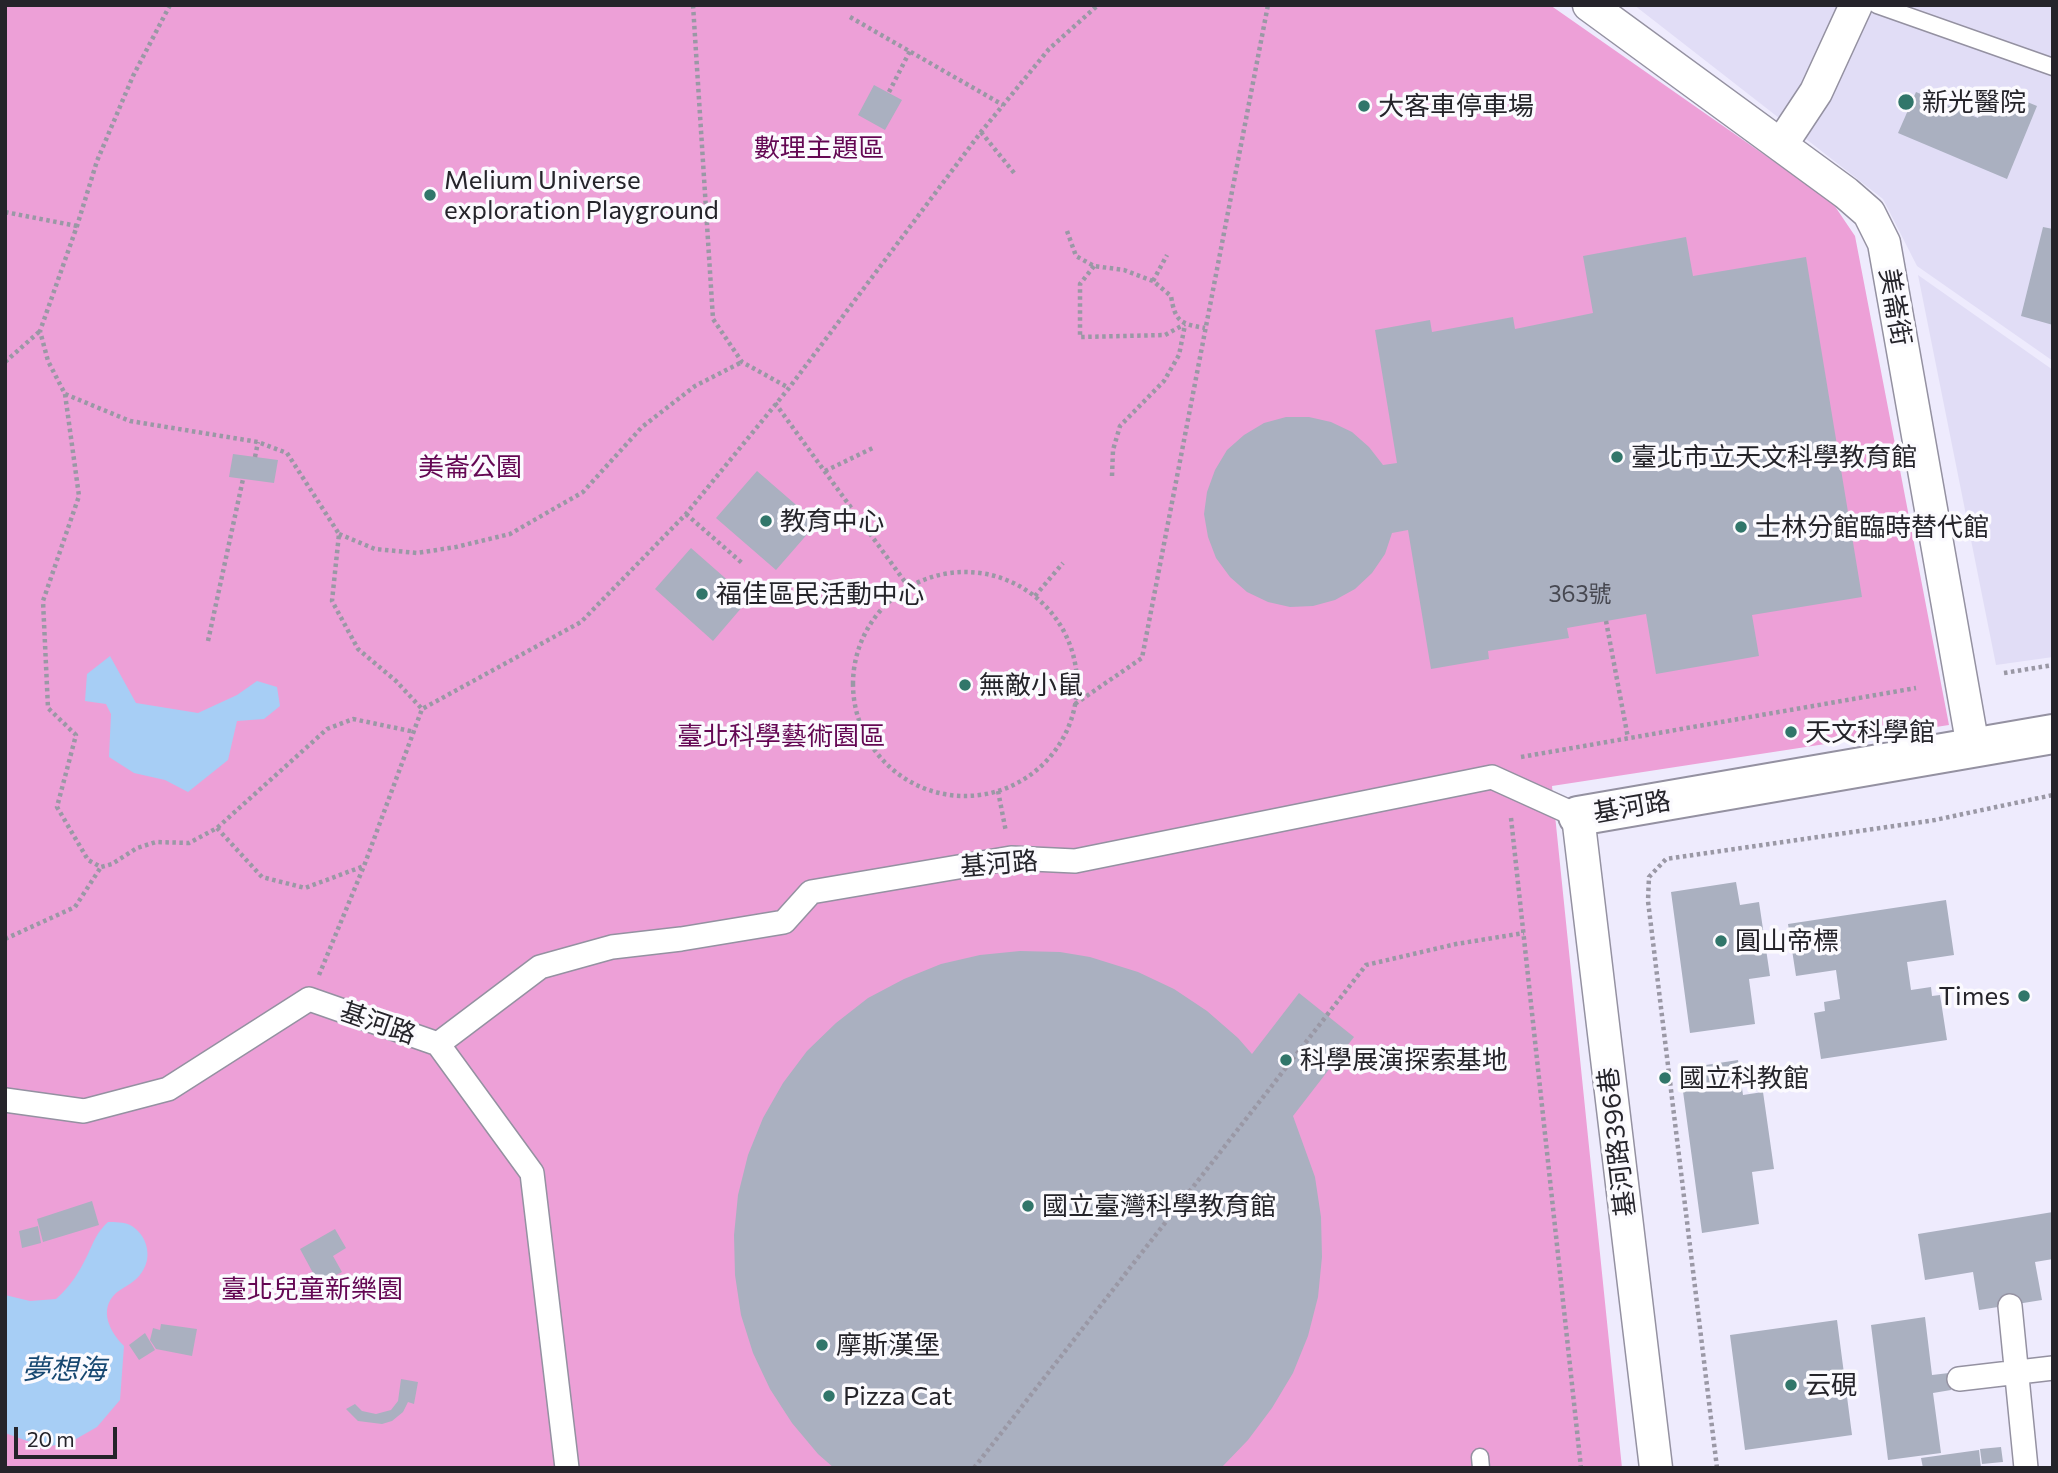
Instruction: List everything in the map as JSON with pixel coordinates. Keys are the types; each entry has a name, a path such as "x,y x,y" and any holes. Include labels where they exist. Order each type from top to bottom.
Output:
{"street":[{"name":"美崙街","path":"1589,5 1846,192 1869,213 1884,243 1973,747"},
{"path":"1782,145 1816,92 1856,5"},
{"name":"基河路","path":"5,1100 84,1111 168,1089 309,999 439,1044 540,967 612,947 784,922 811,892 1011,858 1075,861 1492,776 1578,816 2053,734"},
{"name":"基河路396巷","path":"1578,816 1656,1468"},
{"path":"439,1044 532,1172 567,1468"},
{"path":"2010,1306 2026,1468"},
{"path":"1959,1378 2053,1368"}],"lane":[{"path":"1877,5 2053,67"}],"path":[{"path":"5,362 40,331 102,149 133,76 170,5"},
{"path":"693,5 713,319 742,362 789,388"},
{"path":"309,999 364,866 422,709 581,622 686,514 789,388 981,132 1049,49 1098,5"},
{"path":"1075,704 1142,658 1268,5"},
{"path":"850,18 1003,105"},
{"path":"889,92 910,51"},
{"path":"981,132 1015,174"},
{"path":"5,212 77,226"},
{"path":"1067,231 1076,256 1094,266 1124,270 1153,281 1171,296 1174,314 1185,324 1206,328"},
{"path":"1153,281 1167,256"},
{"path":"1094,266 1080,284 1080,337 1165,335 1185,324"},
{"path":"1112,476 1113,450 1120,426 1164,381 1179,355 1185,324"},
{"path":"40,331 48,361 65,394 79,496 43,601 48,708 76,735 57,807 89,860 101,867"},
{"path":"65,394 130,421 258,442 287,453 339,534 375,550 416,553 510,534 583,492 642,427 695,386 742,362"},
{"path":"775,403 908,586"},
{"path":"255,457 258,442"},
{"path":"825,471 875,447"},
{"path":"208,640 243,479"},
{"path":"686,514 742,563"},
{"path":"339,534 332,601 358,649 396,681 422,709"},
{"path":"1035,596 1063,563"},
{"path":"950,571 995,575 1016,583 1053,612 1074,656 1077,680 1075,704 1068,727 1056,749 1040,767 1021,781 998,791 974,796 950,796 926,790 905,780 887,766 872,749 861,728 854,706 852,683 858,648 874,617 908,586 950,571"},
{"path":"1606,621 1628,738"},
{"path":"2004,673 2053,665"},
{"path":"5,939 75,907 101,867 112,864 137,848 156,842 189,843 217,828 327,729 353,719 415,732"},
{"path":"998,791 1011,858"},
{"path":"1717,1468 1648,901 1649,877 1666,859 1935,820 2053,794"},
{"path":"217,828 262,877 305,888 364,866"},
{"path":"974,1468 1366,965 1456,944 1524,933"}],"shaded area":[{"name":"新光醫院","path":"1634,5 2053,5 2053,361 1917,266 1883,199"},
{"path":"1918,275 2053,370 2053,657 1996,665"}],"green space":[{"name":"臺北科學藝術園區","path":"5,5 1550,5 1832,202 1855,236 1949,725 1552,786 1622,1468 5,1468"}],"water":[{"path":"110,656 136,703 198,713 237,695 257,681 277,687 280,706 264,719 237,721 228,760 188,792 165,780 134,773 109,757 111,714 106,704 85,701 87,674"},
{"name":"夢想海","path":"108,1222 125,1223 136,1229 144,1240 148,1253 140,1275 116,1293 108,1306 108,1321 124,1346 120,1400 97,1427 69,1443 44,1447 5,1433 5,1295 30,1301 56,1299 74,1278 96,1237"}],"building":[{"path":"874,85 902,100 885,130 858,115"},
{"path":"1991,87 2037,106 2007,179 1898,133 1916,92 1978,118"},
{"path":"2043,227 2053,229 2053,325 2021,316"},
{"name":"臺北市立天文科學教育館","path":"1686,237 1693,276 1806,257 1862,597 1752,615 1759,656 1656,674 1646,614 1567,628 1569,638 1488,651 1489,659 1431,669 1408,530 1392,533 1385,554 1372,573 1355,589 1335,600 1313,606 1290,607 1268,602 1247,592 1230,577 1216,558 1208,537 1204,514 1207,492 1215,470 1227,450 1264,423 1286,417 1309,417 1331,422 1352,432 1369,447 1383,465 1397,463 1375,330 1430,320 1432,332 1513,317 1515,329 1593,313 1583,256"},
{"path":"233,454 278,460 274,483 229,477"},
{"name":"教育中心","path":"757,471 817,523 776,570 716,518"},
{"name":"福佳區民活動中心","path":"691,548 749,599 713,641 655,589"},
{"name":"圓山帝標","path":"1736,882 1740,905 1759,902 1770,976 1749,979 1755,1024 1690,1033 1671,892"},
{"path":"1946,900 1954,955 1907,962 1911,990 1931,987 1932,996 1940,995 1947,1040 1821,1059 1814,1013 1825,1011 1824,1002 1840,999 1836,970 1796,976 1788,924"},
{"name":"國立臺灣科學教育館","path":"1020,951 1060,952 1090,957 1138,972 1174,989 1207,1011 1252,1054 1299,993 1354,1037 1293,1116 1315,1177 1321,1217 1322,1257 1318,1297 1308,1336 1293,1373 1272,1408 1248,1440 1221,1468 834,1468 818,1454 792,1423 770,1389 753,1353 741,1315 735,1275 734,1235 738,1195 748,1155 763,1118 783,1083 807,1051 836,1023 868,998 941,964 980,955"},
{"path":"1738,1060 1743,1095 1763,1092 1774,1169 1752,1172 1759,1224 1702,1233 1680,1069"},
{"path":"92,1201 99,1225 43,1242 37,1219"},
{"path":"2053,1212 2053,1259 2035,1262 2042,1300 1979,1310 1973,1272 1925,1280 1918,1234"},
{"path":"38,1226 41,1243 22,1248 19,1231"},
{"path":"335,1229 346,1248 333,1256 342,1272 319,1284 300,1249"},
{"path":"1925,1317 1932,1375 1949,1373 1951,1390 1933,1393 1941,1453 1888,1460 1871,1325"},
{"name":"云硯","path":"1837,1320 1852,1435 1745,1450 1730,1335"},
{"path":"161,1324 197,1329 192,1356 156,1349 150,1340 153,1328 160,1330"},
{"path":"145,1333 155,1350 139,1360 129,1345"},
{"path":"401,1379 418,1382 414,1404 408,1402 403,1412 392,1421 382,1424 358,1421 346,1409 355,1404 362,1411 376,1414 391,1410 398,1401"},
{"path":"2001,1447 2003,1462 1982,1464 1980,1449"},
{"path":"1979,1450 1981,1468 1923,1468 1921,1458"}],"place":[{"name":"新光醫院","path":"1906,102"},
{"name":"大客車停車場","path":"1364,106"},
{"name":"Melium Universe exploration Playground","path":"430,195"},
{"name":"臺北市立天文科學教育館","path":"1617,457"},
{"name":"教育中心","path":"766,521"},
{"name":"士林分館臨時替代館","path":"1741,527"},
{"name":"福佳區民活動中心","path":"702,594"},
{"name":"無敵小鼠","path":"965,685"},
{"name":"天文科學館","path":"1791,732"},
{"name":"圓山帝標","path":"1721,941"},
{"name":"Times","path":"2024,996"},
{"name":"科學展演探索基地","path":"1286,1060"},
{"name":"國立科教館","path":"1665,1078"},
{"name":"國立臺灣科學教育館","path":"1028,1206"},
{"name":"摩斯漢堡","path":"822,1345"},
{"name":"云硯","path":"1791,1385"},
{"name":"Pizza Cat","path":"829,1396"}],"park label":[{"name":"數理主題區","path":"819,148"},
{"name":"美崙公園","path":"470,467"},
{"name":"臺北兒童新樂園","path":"312,1289"}]}
